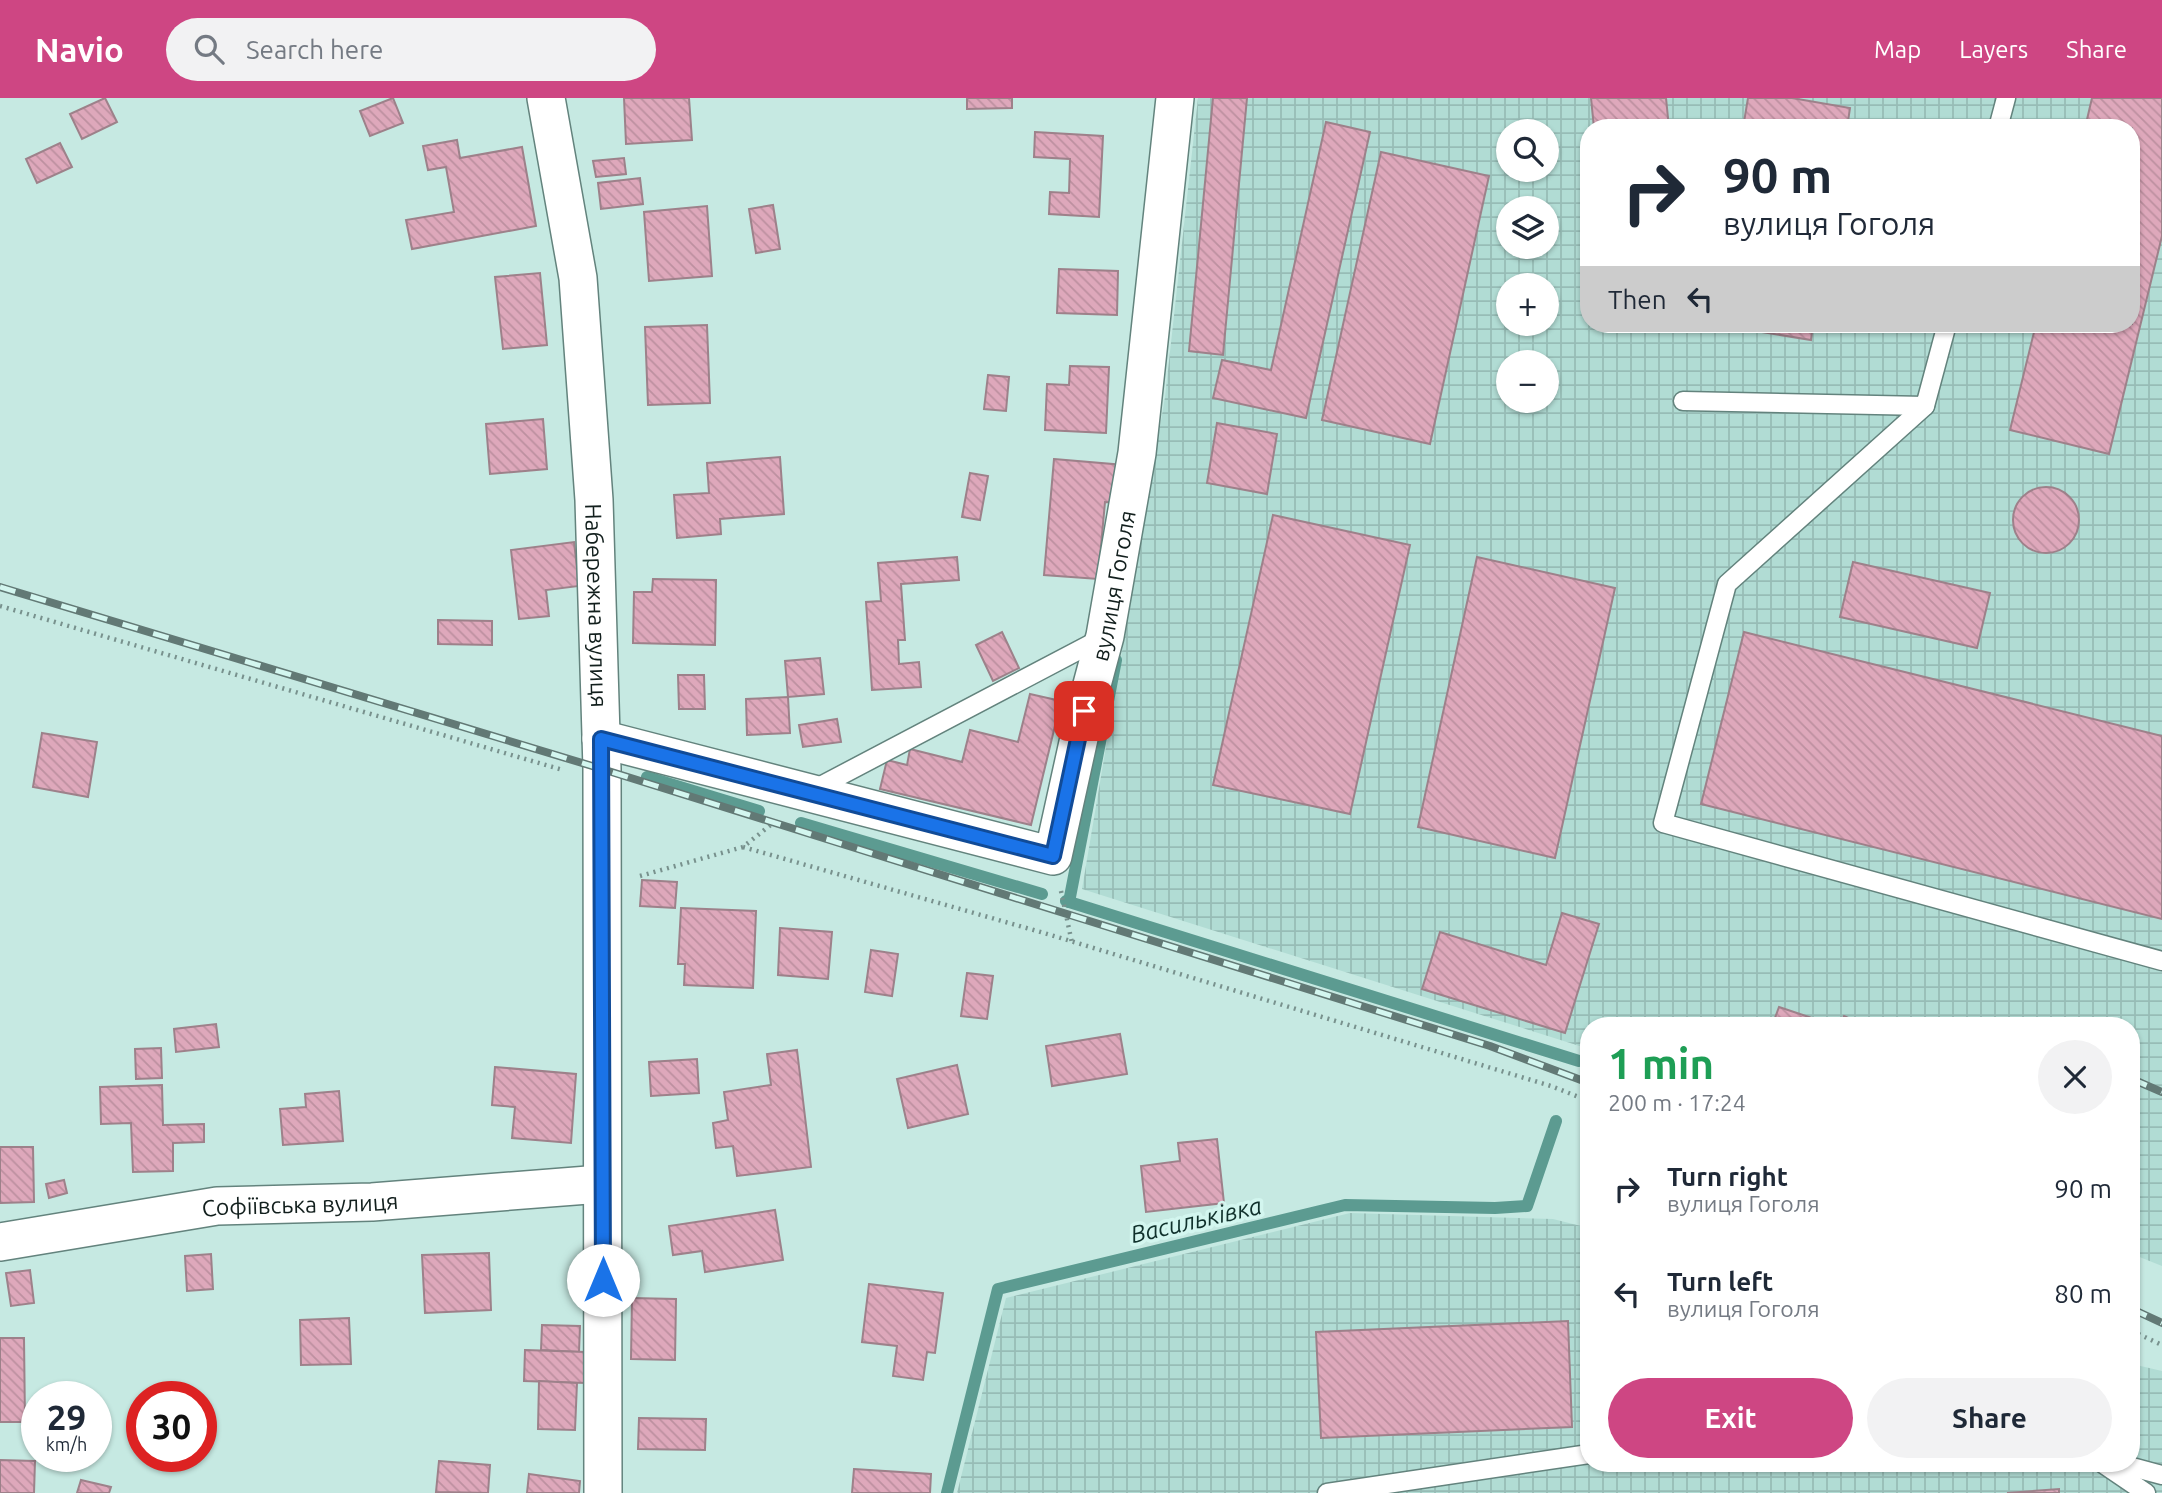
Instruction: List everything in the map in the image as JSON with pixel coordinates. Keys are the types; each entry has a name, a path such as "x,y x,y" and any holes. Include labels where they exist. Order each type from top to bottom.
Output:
{"street":[{"name":"Набережна вулиця","path":"546,98 578,278 594,500 601,739 603,1493"},
{"name":"вулиця Гоголя","path":"1053,856 1084,711 1105,636 1137,453 1175,98"},
{"path":"601,739 1053,856"},
{"name":"Софіївська вулиця","path":"0,1242 217,1206 372,1202 601,1184"}],"lane":[{"path":"2000,119 2006,98"},
{"path":"1945,333 1925,406 1727,584 1663,823 2162,961"},
{"path":"1683,401 1925,406"},
{"path":"808,793 1105,636"},
{"path":"1327,1493 1580,1455"},
{"path":"2140,1469 2162,1475"},
{"path":"2115,1472 2146,1493"}],"path":[{"path":"0,606 601,782"},
{"path":"602,887 743,847 808,793"},
{"path":"743,847 1551,1086 1580,1097"},
{"path":"1053,856 1072,943"},
{"path":"2140,1335 2162,1345"}],"shaded area":[{"path":"1198,98 2162,98 2162,1266 2140,1257 2140,1017 1580,1017 1580,1046 1082,889 1165,397"},
{"path":"1350,1213 1553,1219 1580,1226 1580,1472 2140,1472 2140,1366 2162,1371 2162,1493 957,1493 1006,1298"}],"building":[{"path":"105,98 117,122 82,139 70,114"},
{"path":"393,98 403,123 370,136 360,111"},
{"path":"624,98 689,98 692,140 626,144"},
{"path":"967,98 1012,98 1012,108 967,109"},
{"path":"1213,98 1247,98 1223,355 1189,351"},
{"path":"1591,98 1666,98 1668,119 1593,119"},
{"path":"1748,98 1792,98 1850,108 1848,119 1744,119"},
{"path":"2092,98 2162,98 2162,236 2140,326 2140,119 2087,119"},
{"path":"1326,122 1370,132 1306,418 1213,398 1222,360 1271,370"},
{"path":"1035,132 1103,136 1099,217 1049,214 1050,192 1069,193 1070,159 1034,157"},
{"path":"457,140 460,158 522,147 536,226 412,249 406,220 454,212 446,167 428,170 423,146"},
{"path":"60,143 72,167 37,183 26,159"},
{"path":"1381,152 1489,176 1430,444 1322,420"},
{"path":"624,158 626,174 596,177 593,161"},
{"path":"640,178 643,204 601,209 598,183"},
{"path":"773,205 780,249 756,253 749,209"},
{"path":"707,206 712,276 649,281 644,212"},
{"path":"1059,269 1118,271 1117,315 1057,313"},
{"path":"540,273 547,345 503,349 495,277"},
{"path":"707,325 710,403 648,405 645,327"},
{"path":"1768,333 1812,333 1811,340"},
{"path":"2034,333 2138,333 2109,454 2010,430"},
{"path":"1070,366 1109,367 1106,433 1045,430 1047,384 1069,385"},
{"path":"988,375 1009,377 1006,411 984,409"},
{"path":"543,419 547,469 490,474 486,424"},
{"path":"1217,423 1277,434 1267,494 1207,483"},
{"path":"780,457 784,514 720,519 721,534 677,538 674,495 709,493 707,463"},
{"path":"1054,459 1124,465 1120,503 1105,502 1098,579 1044,575"},
{"path":"970,473 988,476 980,520 962,517"},
{"path":"2046,487 2059,490 2069,497 2076,507 2079,520 2076,533 2069,543 2059,550 2046,553 2033,550 2023,543 2016,533 2013,520 2016,507 2023,497 2033,490"},
{"path":"1273,515 1410,545 1350,814 1213,785"},
{"path":"574,542 579,586 546,590 549,616 519,619 511,550"},
{"path":"957,557 959,580 901,584 905,640 898,640 899,664 919,662 921,687 872,690 866,602 881,601 878,563"},
{"path":"1477,557 1615,588 1555,858 1418,827"},
{"path":"1853,562 1990,593 1977,648 1840,617"},
{"path":"653,579 716,580 715,645 633,643 634,592 652,592"},
{"path":"438,620 492,621 492,645 438,644"},
{"path":"1002,632 1019,668 993,681 976,645"},
{"path":"1744,632 2162,736 2162,919 1701,804"},
{"path":"820,658 824,694 788,697 785,661"},
{"path":"678,675 704,675 705,709 679,709"},
{"path":"1030,694 1061,701 1031,825 880,789 887,760 907,765 910,749 962,762 970,730 1018,742"},
{"path":"788,697 790,733 747,735 746,699"},
{"path":"837,719 841,742 803,747 799,725"},
{"path":"42,733 97,742 88,797 33,787"},
{"path":"642,880 677,882 675,908 640,906"},
{"path":"681,908 756,911 753,988 684,985 685,964 678,964"},
{"path":"1562,913 1599,924 1565,1033 1422,989 1440,932 1546,965"},
{"path":"780,928 832,932 828,979 778,975"},
{"path":"871,950 898,954 892,996 865,992"},
{"path":"967,973 993,976 987,1019 961,1016"},
{"path":"1779,1007 1809,1017 1775,1017"},
{"path":"216,1024 219,1047 176,1052 174,1029"},
{"path":"1120,1034 1127,1074 1052,1086 1046,1046"},
{"path":"161,1048 162,1078 136,1079 135,1049"},
{"path":"797,1050 811,1167 737,1176 733,1146 716,1148 713,1123 728,1120 724,1092 771,1085 767,1054"},
{"path":"697,1059 699,1093 651,1096 649,1062"},
{"path":"957,1065 968,1114 908,1128 897,1079"},
{"path":"495,1067 576,1074 571,1143 512,1138 515,1107 492,1105"},
{"path":"162,1085 163,1125 204,1124 204,1142 173,1143 173,1171 133,1172 131,1123 101,1124 100,1087"},
{"path":"339,1091 343,1141 283,1145 280,1109 306,1107 305,1094"},
{"path":"1217,1139 1224,1203 1146,1212 1141,1166 1180,1161 1178,1143"},
{"path":"0,1147 33,1147 34,1202 0,1203"},
{"path":"64,1180 67,1193 49,1198 46,1184"},
{"path":"775,1210 783,1260 705,1272 702,1251 673,1255 669,1226"},
{"path":"489,1253 491,1310 425,1313 422,1255"},
{"path":"211,1254 213,1289 187,1291 185,1256"},
{"path":"30,1270 34,1303 11,1306 6,1273"},
{"path":"869,1284 943,1293 935,1353 927,1352 923,1380 893,1376 897,1346 862,1342"},
{"path":"632,1298 676,1299 675,1360 631,1359"},
{"path":"349,1318 351,1364 301,1365 300,1320"},
{"path":"1568,1321 1572,1427 1321,1438 1316,1332"},
{"path":"542,1325 580,1326 579,1352 541,1350"},
{"path":"0,1338 24,1338 21,1422 0,1422"},
{"path":"525,1350 586,1352 585,1383 524,1381"},
{"path":"539,1381 577,1383 575,1430 538,1429"},
{"path":"639,1418 706,1419 705,1450 638,1449"},
{"path":"0,1460 21,1461 21,1472 35,1472 34,1493 0,1493"},
{"path":"439,1461 490,1465 488,1493 436,1492"},
{"path":"854,1469 931,1474 930,1493 852,1493"},
{"path":"529,1474 580,1481 579,1493 527,1493"},
{"path":"81,1480 111,1487 109,1493 77,1493"},
{"path":"2059,1489 2059,1493 2007,1493"}],"waterway":[{"path":"1069,902 1116,660"},
{"path":"647,777 759,811"},
{"path":"801,823 1042,894"},
{"path":"1066,901 1579,1061"},
{"name":"Васильківка","path":"947,1493 998,1289 1345,1205 1495,1208 1527,1206 1556,1121"}],"railway":[{"path":"0,587 602,769 1490,1046 1580,1080"},
{"path":"2140,1082 2162,1092"},
{"path":"2140,1313 2162,1323"}],"route":[{"path":"603,1280 601,739 1053,856 1084,711"}]}
